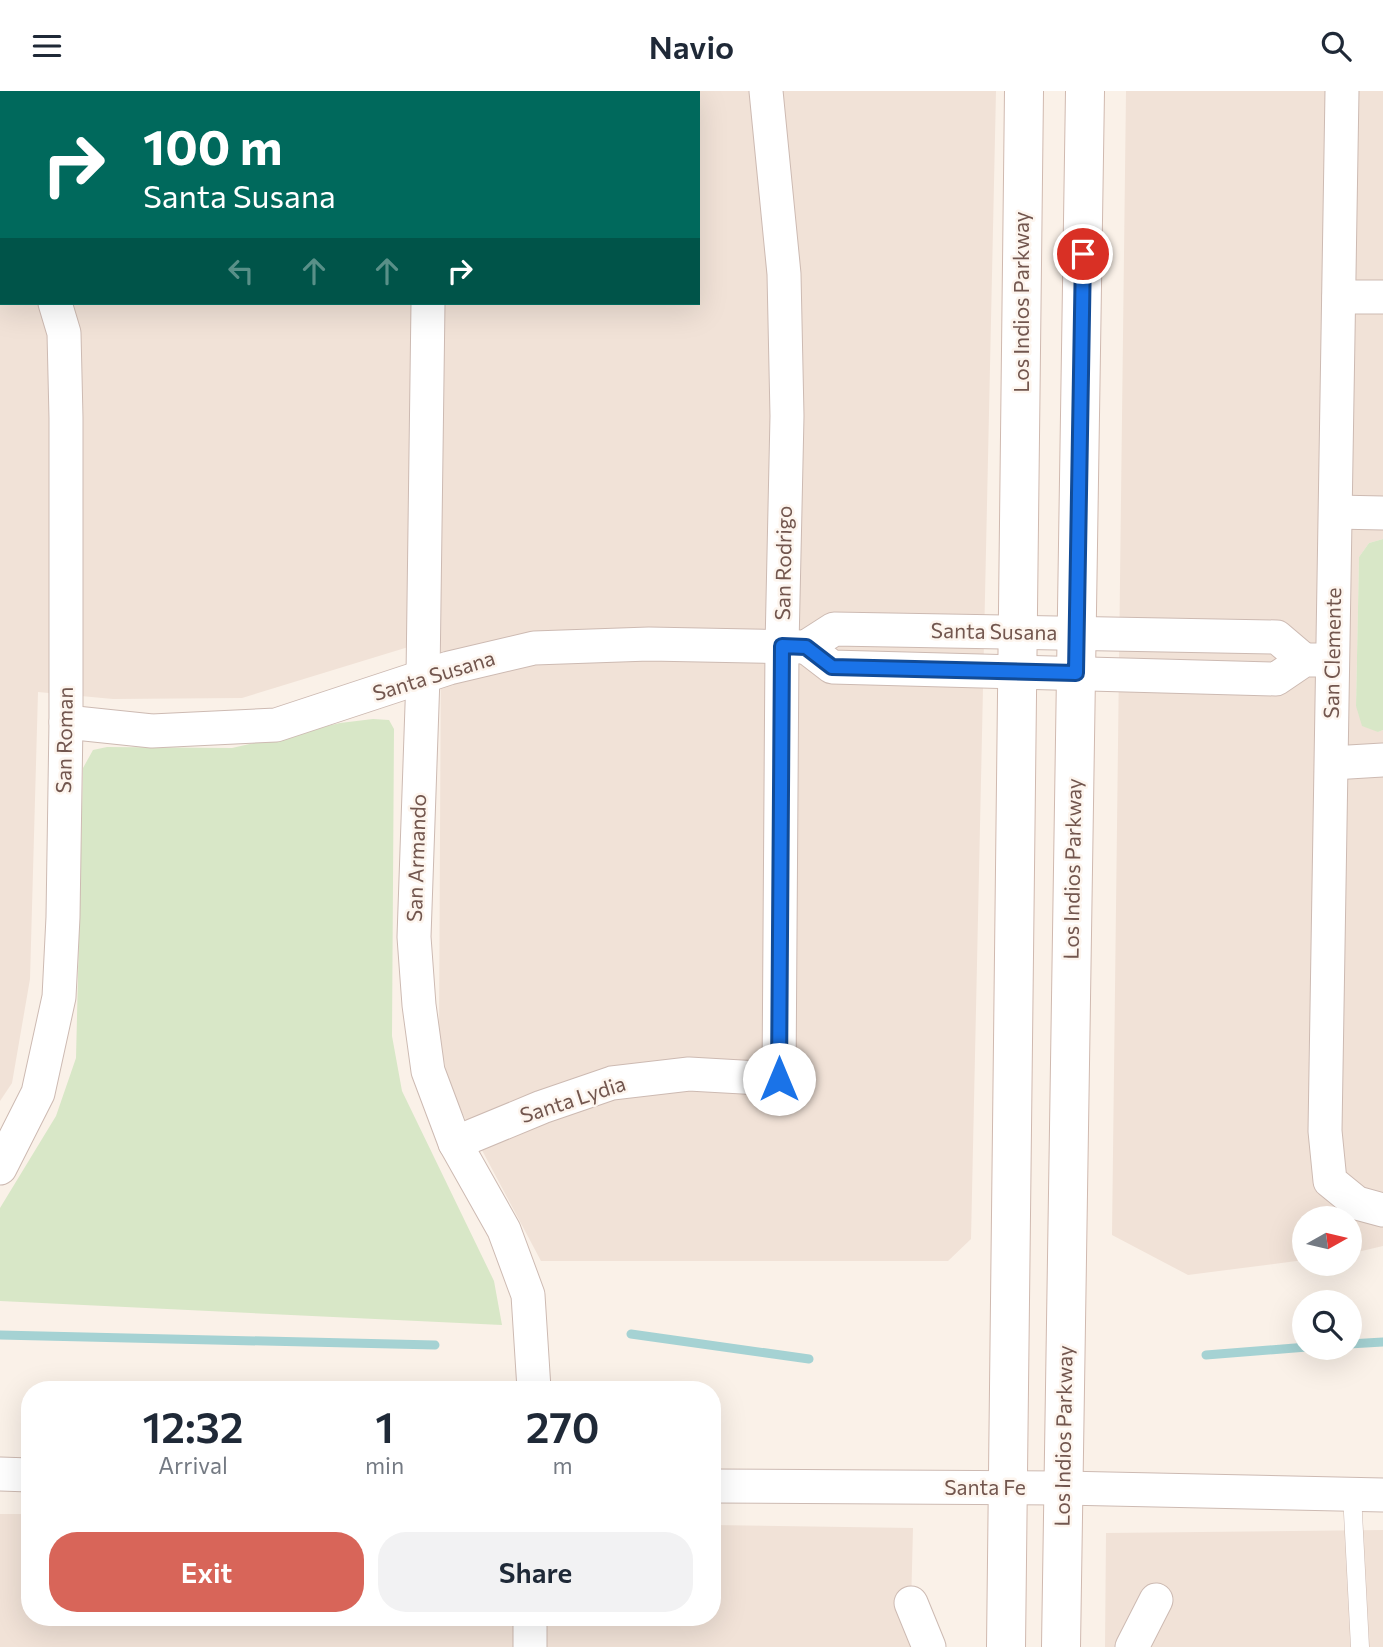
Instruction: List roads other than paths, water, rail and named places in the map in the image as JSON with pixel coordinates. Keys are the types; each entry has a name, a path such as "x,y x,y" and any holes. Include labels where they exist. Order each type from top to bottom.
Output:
{"street":[{"name":"San Rodrigo","path":"766,91 783,274 794,646 779,1079"},
{"name":"Los Indios Parkway","path":"1006,1647 1024,91"},
{"name":"Los Indios Parkway","path":"1061,1647 1085,91"},
{"name":"San Clemente","path":"1342,91 1336,512 1319,660 1332,763 1325,1131 1330,1181 1370,1206"},
{"path":"1339,297 1383,297"},
{"name":"San Roman","path":"0,1168 9,1126 37,1093 59,997 66,722 64,333 56,305"},
{"name":"San Armando","path":"428,305 423,677 414,937 419,1005 428,1071 455,1143 504,1230 527,1295 533,1381"},
{"path":"1336,512 1383,513"},
{"name":"Santa Susana","path":"66,722 152,731 276,725 423,677 534,648 649,644 794,646 834,629 1277,637 1319,660"},
{"name":"Santa Susana","path":"794,646 832,667 1276,679 1319,660"},
{"path":"1332,763 1383,760"},
{"name":"Santa Lydia","path":"455,1143 542,1107 612,1083 689,1074 779,1079"},
{"path":"0,1474 21,1475"},
{"name":"Santa Fe","path":"721,1486 1063,1488 1367,1494"},
{"path":"1132,1647 1156,1600"},
{"path":"911,1603 929,1647"},
{"path":"530,1626 530,1647"}],"lane":[{"path":"1360,1647 1367,1494"}],"waterway":[{"path":"631,1334 809,1359"},
{"path":"0,1335 435,1345"},
{"path":"1362,1343 1383,1342"},
{"path":"1206,1355 1292,1348"}]}
